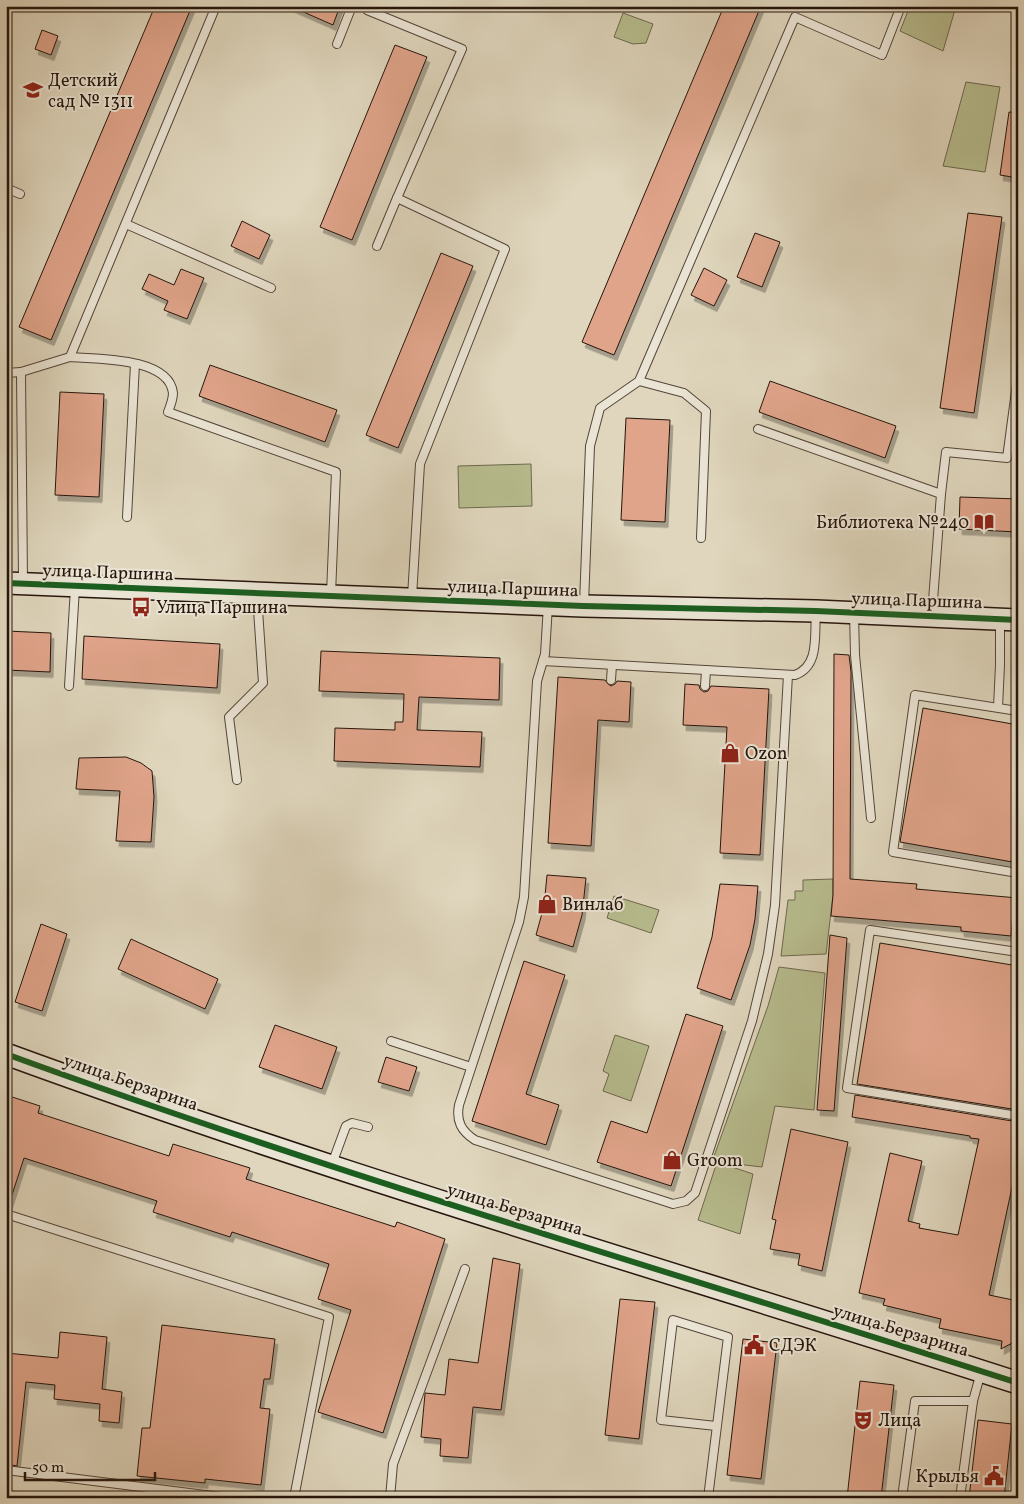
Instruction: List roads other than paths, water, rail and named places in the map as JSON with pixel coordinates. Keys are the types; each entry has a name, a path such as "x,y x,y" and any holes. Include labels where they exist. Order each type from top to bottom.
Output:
{"street":[{"name":"улица Паршина","path":"15,583 548,605 816,611 1009,619"},
{"name":"улица Берзарина","path":"6,1054 436,1201 1018,1383"}],"lane":[{"path":"70,357 216,6"},
{"path":"336,44 352,6"},
{"path":"356,6 368,8 462,49 377,246"},
{"path":"584,606 590,446 600,408 639,381 794,17 882,55 901,6"},
{"path":"6,188 20,194"},
{"path":"397,198 506,249 420,464 411,599"},
{"path":"126,224 270,288"},
{"path":"6,373 21,372 70,357 118,360 149,367 166,377 173,393 168,412 336,472 331,596"},
{"path":"127,517 135,364"},
{"path":"15,583 21,372"},
{"path":"932,616 946,452 1007,458 1018,376"},
{"path":"639,381 684,393 706,411 701,538"},
{"path":"758,429 941,494"},
{"path":"69,686 75,585"},
{"path":"237,780 229,718 263,683 257,593"},
{"path":"548,605 544,661 537,681 523,906 459,1105 458,1121 464,1132 475,1140 673,1204 686,1201 695,1193 752,1021 768,954 775,906 788,675"},
{"path":"544,661 796,676 803,672 811,662 814,654 816,611"},
{"path":"854,613 855,655 871,818"},
{"path":"998,707 1000,665 1009,619"},
{"path":"611,680 612,665"},
{"path":"705,686 706,670"},
{"path":"1018,711 915,695 893,852 1018,873"},
{"path":"1018,952 870,930 847,1088 1018,1116"},
{"path":"391,1041 471,1067"},
{"path":"332,1166 346,1126 352,1123 368,1127"},
{"path":"6,1214 329,1316 294,1498"},
{"path":"390,1498 393,1464 466,1269"},
{"path":"708,1498 728,1337 673,1320 661,1420 716,1426"},
{"path":"960,1498 973,1401 981,1371"},
{"path":"902,1498 915,1401 973,1401"},
{"path":"6,1470 229,1498"}],"place":[{"name":"Детский сад № 1311","path":"33,90"},
{"name":"Библиотека №240","path":"984,522"},
{"name":"Улица Паршина","path":"141,607"},
{"name":"Ozon","path":"730,753"},
{"name":"Винлаб","path":"547,904"},
{"name":"Groom","path":"672,1160"},
{"name":"СДЭК","path":"754,1345"},
{"name":"Лица","path":"863,1420"},
{"name":"Крылья","path":"994,1476"}]}
